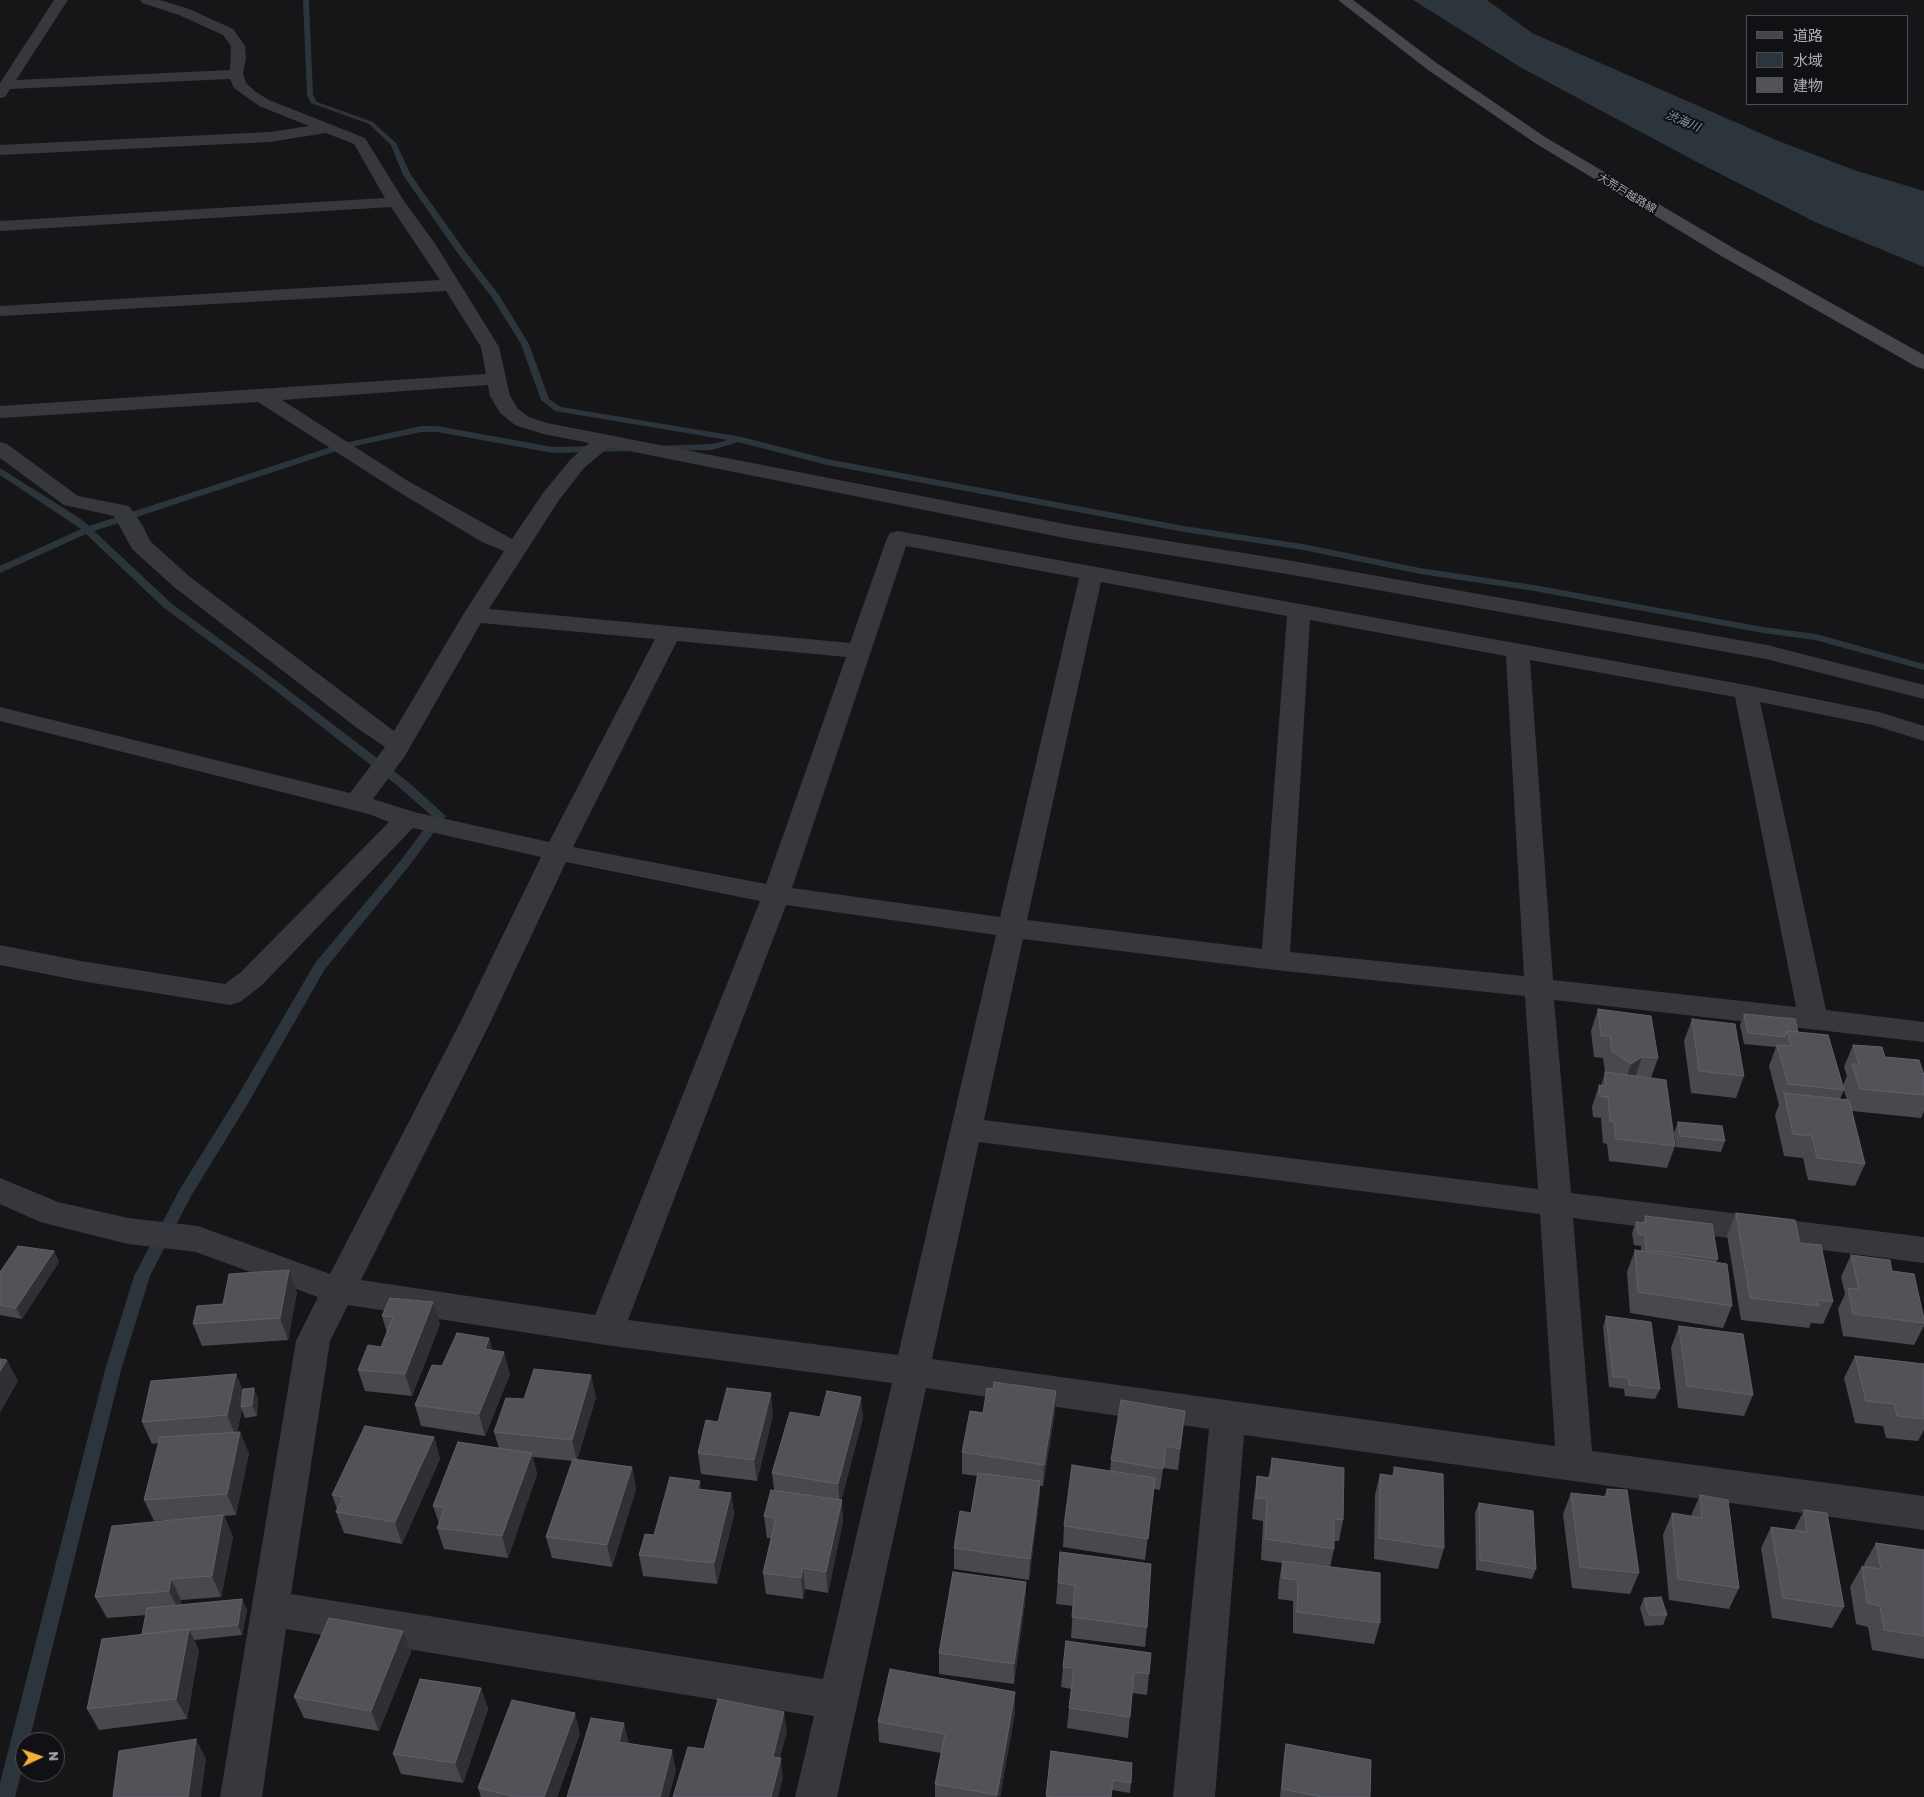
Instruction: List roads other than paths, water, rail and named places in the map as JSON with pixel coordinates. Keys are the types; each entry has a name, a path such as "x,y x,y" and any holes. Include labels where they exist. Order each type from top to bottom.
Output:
{"main road":[{"name":"大荒戸越路線","path":"1345,0 1433,67 1540,140 1720,248 1924,363"}],"street":[{"path":"3,90 61,0"},
{"path":"147,0 184,12 228,32 238,46 239,58 236,74 239,85 264,103 360,141 396,202 416,230 490,347 500,396 510,413 522,421 543,428 1075,533 1768,652 1924,692"},
{"path":"3,90 236,74"},
{"path":"0,150 270,137 329,128"},
{"path":"0,226 396,202"},
{"path":"0,311 451,285"},
{"path":"0,412 496,379"},
{"path":"262,396 401,485 490,537 518,549"},
{"path":"356,803 392,756 474,615 550,497 576,464 605,440"},
{"path":"0,448 71,501 121,511 140,544 182,582 366,723 398,744"},
{"path":"606,1331 776,895 898,538 1300,613 1746,692 1878,719 1924,734"},
{"path":"816,1797 1091,575"},
{"path":"1276,960 1300,613"},
{"path":"474,615 858,651"},
{"path":"241,1797 300,1413 313,1341 341,1290 472,1030 557,852 669,634"},
{"path":"1518,652 1539,988 1574,1466"},
{"path":"1746,692 1813,1019"},
{"path":"0,714 356,803 406,819 557,852 776,895 1013,928 1276,960 1924,1032"},
{"path":"0,955 81,971 230,996 251,979 406,819"},
{"path":"967,1129 1924,1250"},
{"path":"0,1190 51,1213 128,1231 198,1239 315,1283 341,1290 606,1331 912,1371 1228,1418 1574,1466 1924,1512"},
{"path":"1194,1797 1228,1418"},
{"path":"271,1609 837,1701"}],"water":[{"name":"渋海川","path":"1413,0 1487,0 1532,33 1776,140 1854,170 1924,191 1924,267 1815,222 1693,160 1520,67"}],"waterway":[{"path":"306,0 310,95 314,103 371,123 394,144 407,175 462,253 495,295 525,344 545,400 558,409 742,440 827,462 1184,529 1303,547 1420,571 1534,588 1763,630 1816,637 1924,667"},
{"path":"88,530 343,446 421,429 437,429 553,450 634,448"},
{"path":"656,448 712,447 733,442"},
{"path":"0,471 78,521 88,530"},
{"path":"0,570 88,530"},
{"path":"6,1797 113,1370 142,1276 185,1193 242,1101 320,966 405,863 440,816 403,784 258,672 168,606 88,530"}]}
